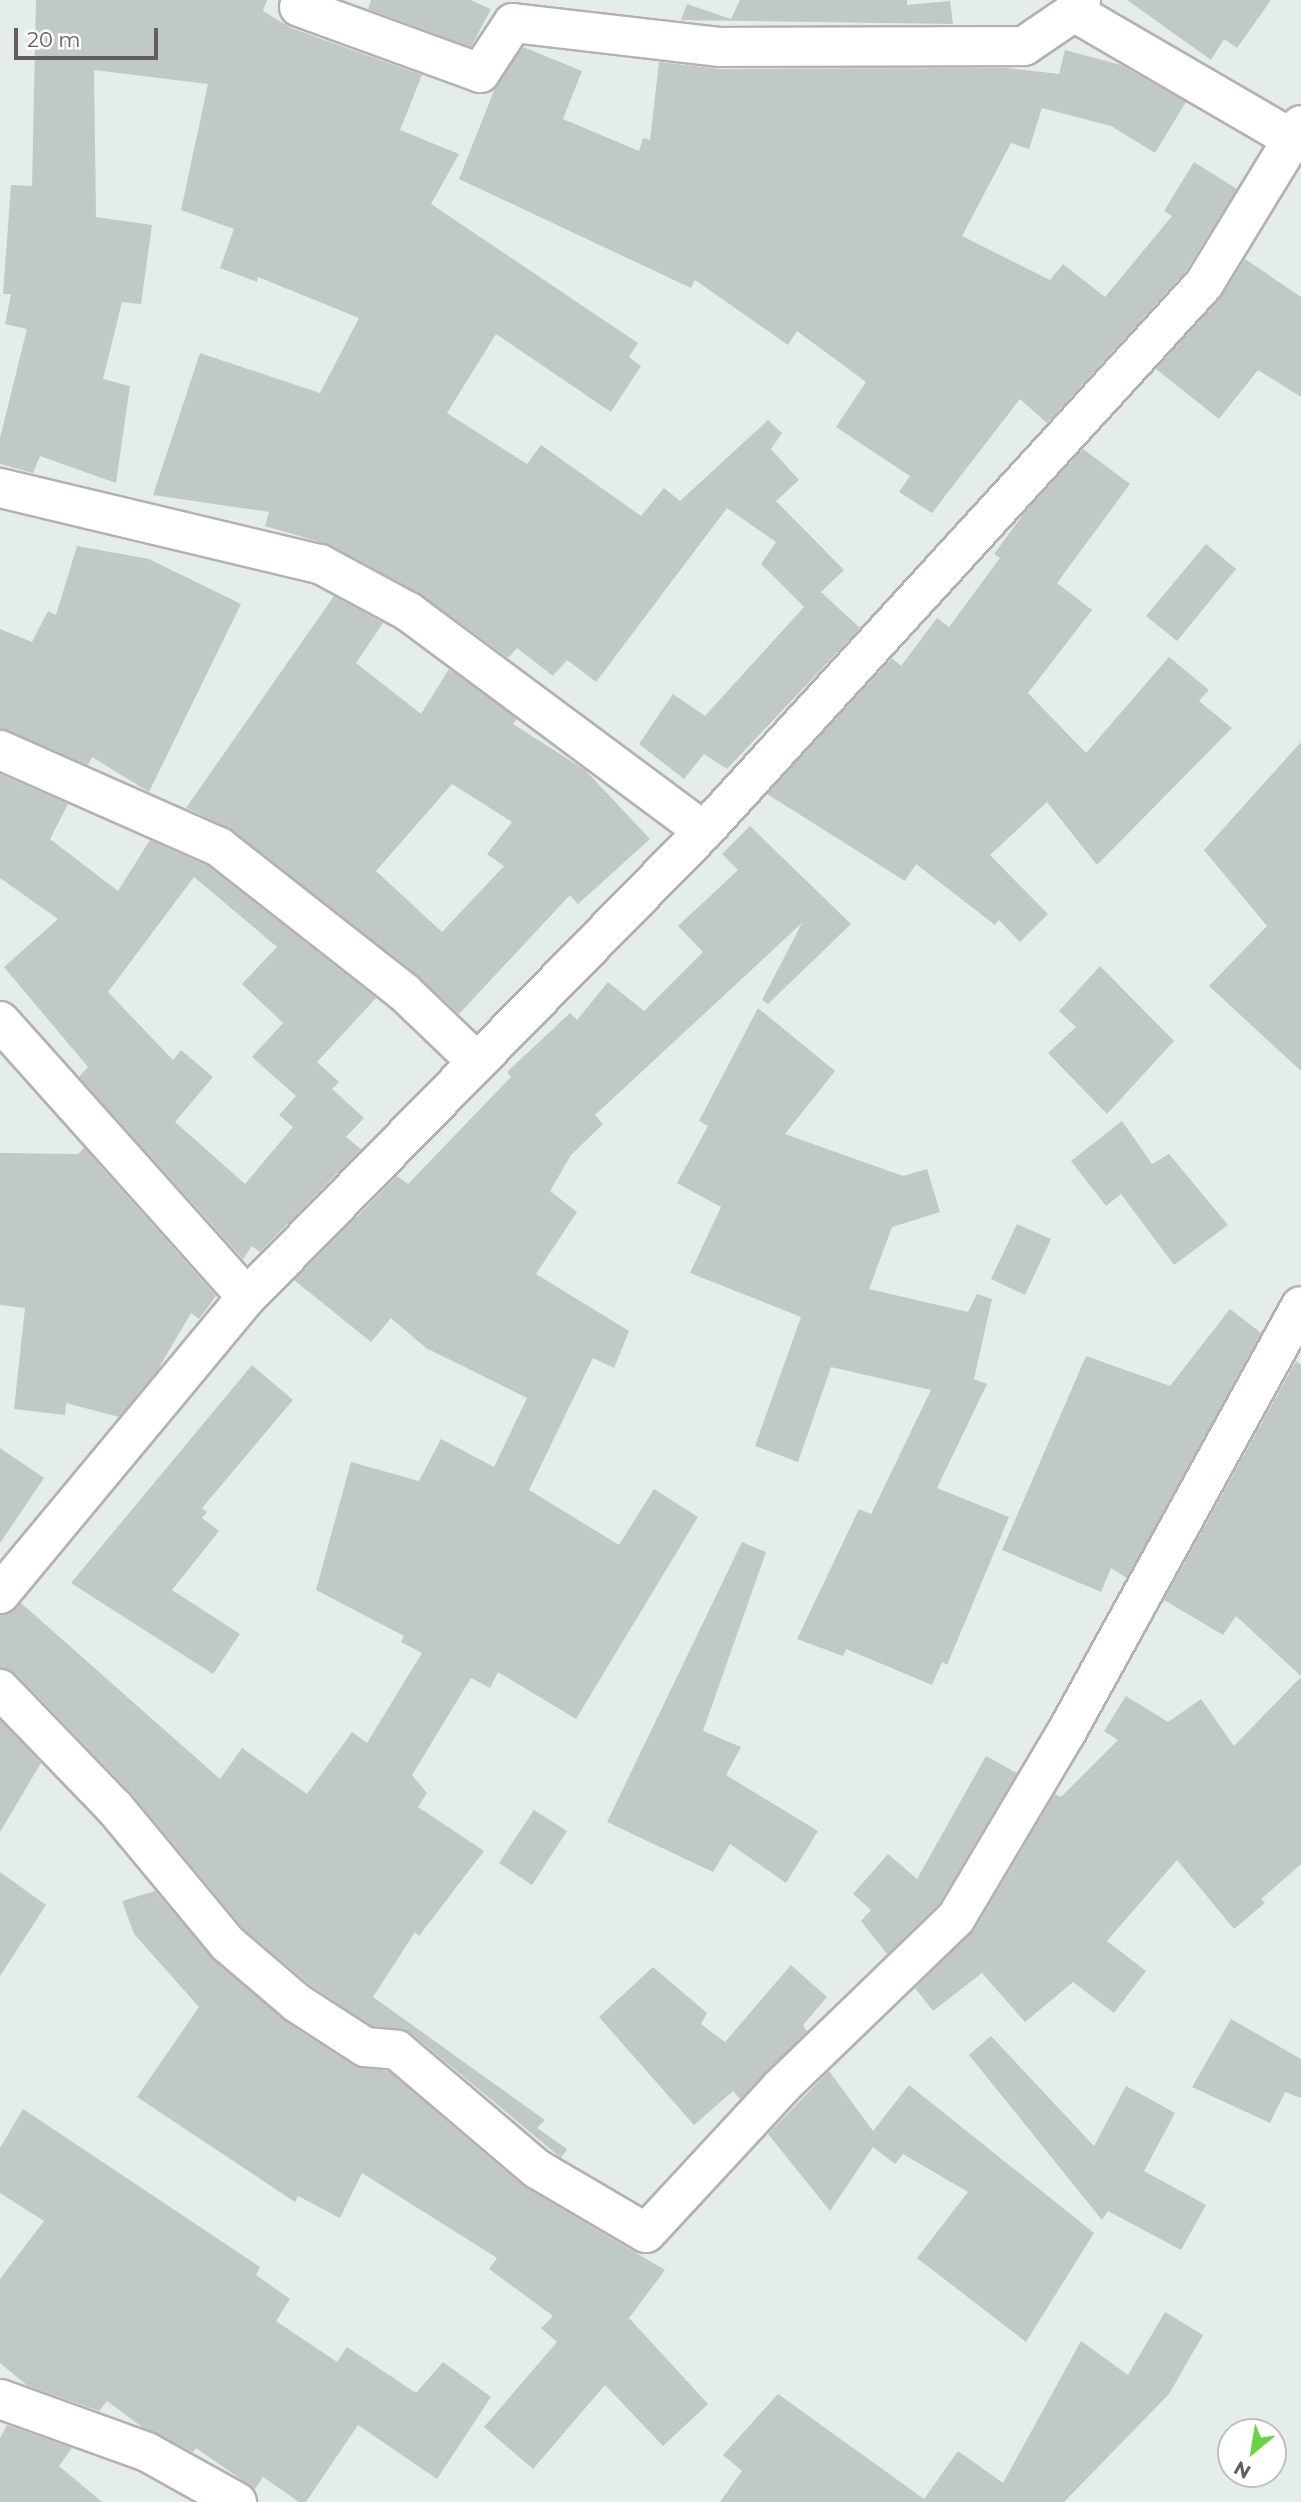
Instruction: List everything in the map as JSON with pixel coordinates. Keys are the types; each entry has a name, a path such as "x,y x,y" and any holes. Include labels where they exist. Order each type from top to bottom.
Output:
{"street":[{"path":"0,1594 247,1297 704,831 1204,284 1297,132 1078,6 1024,46 721,47 513,23 480,73 299,6"},
{"path":"0,488 320,564 409,612 704,831"},
{"path":"0,750 219,847 404,992 476,1061"},
{"path":"0,1021 247,1297"},
{"path":"0,1689 116,1808 228,1944 297,2003 365,2047 397,2050 537,2169 646,2233 781,2087 956,1918 1066,1733 1301,1306"},
{"path":"0,2399 147,2452 237,2502"}],"building":[{"path":"36,0 267,0 263,11 291,28 422,75 400,130 459,154 431,204 638,343 629,357 641,366 611,412 496,334 447,413 527,464 541,445 641,516 664,488 680,501 768,420 782,433 771,449 799,480 776,501 844,570 821,592 860,628 727,769 704,754 684,779 639,744 673,694 705,716 804,607 761,564 776,542 727,508 596,682 567,660 553,676 517,648 508,658 419,593 330,545 265,526 269,512 153,495 200,353 320,393 359,318 258,277 257,282 220,268 234,229 181,210 208,84 94,70 96,217 152,225 141,304 122,302 103,379 130,386 116,483 40,456 33,473 0,464 0,438 27,329 5,324 11,294 3,294 11,185 32,186"},
{"path":"371,0 470,0 491,9 471,47 368,9"},
{"path":"740,0 907,0 907,5 950,1 953,24 681,20 687,4 731,19"},
{"path":"1127,0 1271,0 1237,48 1224,39 1211,60"},
{"path":"523,47 582,71 563,119 639,151 643,138 650,140 659,62 721,69 1007,68 1059,74 1065,50 1121,65 1186,102 1155,153 1111,126 1042,108 1029,149 1011,143 962,236 1050,280 1063,264 1105,297 1172,216 1164,211 1194,162 1237,189 1186,271 1047,423 1020,399 932,513 899,492 910,476 836,427 866,382 797,331 788,345 695,280 691,288 459,179 495,88"},
{"path":"1245,259 1301,297 1301,397 1258,370 1219,419 1156,369 1220,299"},
{"path":"1083,449 1130,484 1057,583 1092,610 1028,693 1086,753 1169,657 1209,690 1199,701 1232,728 1097,865 1047,802 990,855 1048,914 1020,942 999,920 995,925 916,864 905,881 767,794 892,658 901,666 937,618 949,627 1000,558 994,554 1025,512"},
{"path":"1206,544 1236,569 1177,641 1146,616"},
{"path":"77,546 149,559 241,604 149,792 92,757 88,765 0,729 0,629 32,642 48,611 56,615"},
{"path":"334,596 383,623 356,663 421,714 449,669 517,719 513,724 585,770 650,839 578,904 570,895 459,1014 417,975 232,830 186,808","holes":["452,784 512,822 487,854 504,866 442,932 376,871"]},
{"path":"1301,742 1301,1071 1209,986 1267,926 1204,850"},
{"path":"0,774 68,804 50,839 118,891 150,840 208,866 376,998 317,1062 339,1082 332,1089 364,1118 346,1137 361,1149 260,1252 252,1246 243,1259 79,1077 88,1067 4,967 58,919 0,878","holes":["194,877 277,947 242,984 283,1023 252,1057 296,1096 279,1115 293,1127 245,1184 175,1122 213,1077 181,1050 173,1060 108,992"]},
{"path":"750,826 851,924 768,1004 762,1000 802,923 595,1115 603,1124 571,1155 550,1191 577,1212 536,1274 629,1331 614,1368 593,1358 529,1490 619,1545 654,1489 698,1517 576,1719 498,1672 490,1688 471,1678 412,1775 427,1793 418,1807 484,1851 419,1936 415,1932 373,1997 545,2120 537,2128 567,2149 561,2158 411,2033 372,2026 310,1985 244,1929 131,1793 16,1674 0,1668 0,1615 21,1603 220,1779 242,1748 307,1794 352,1732 367,1743 422,1653 401,1642 404,1636 316,1590 351,1462 419,1481 441,1439 494,1467 527,1398 426,1348 391,1318 371,1342 294,1280 397,1176 408,1184 511,1077 507,1072 570,1013 577,1020 608,982 644,1011 703,952 678,926 738,870 722,854"},
{"path":"1100,966 1174,1041 1107,1114 1048,1053 1076,1027 1059,1011"},
{"path":"758,1008 835,1071 785,1134 903,1176 927,1169 940,1212 892,1227 869,1289 968,1312 977,1294 992,1299 974,1379 987,1384 937,1488 1009,1517 947,1665 942,1662 932,1685 846,1649 843,1656 797,1639 859,1509 871,1514 931,1390 831,1367 798,1462 755,1446 801,1317 690,1273 721,1207 677,1183 708,1126 699,1121"},
{"path":"1122,1121 1152,1164 1169,1154 1228,1225 1174,1265 1121,1194 1106,1206 1071,1161"},
{"path":"84,1148 216,1296 199,1319 191,1313 157,1371 119,1417 66,1403 65,1415 14,1409 25,1308 0,1305 0,1153 78,1154"},
{"path":"1017,1224 1051,1239 1025,1295 991,1279"},
{"path":"1230,1309 1261,1333 1127,1578 1111,1568 1101,1592 1002,1550 1086,1356 1170,1386"},
{"path":"1296,1361 1301,1365 1301,1676 1236,1616 1223,1635 1164,1600"},
{"path":"252,1365 293,1400 202,1508 207,1512 202,1518 219,1531 172,1590 240,1634 213,1674 71,1583"},
{"path":"0,1448 44,1478 0,1543"},
{"path":"742,1542 766,1552 703,1731 741,1747 726,1775 818,1831 786,1883 730,1844 713,1872 607,1822"},
{"path":"1301,1677 1301,1864 1261,1899 1265,1903 1234,1929 1177,1860 1107,1941 1146,1971 1114,2013 1073,1982 1025,2022 982,1973 933,2011 915,1988 975,1929 1055,1794 1061,1797 1118,1740 1104,1731 1126,1696 1168,1722 1201,1699 1234,1746"},
{"path":"0,1720 41,1763 0,1832"},
{"path":"986,1756 1017,1773 939,1904 887,1954 861,1921 871,1910 853,1894 888,1854 917,1879"},
{"path":"534,1810 567,1831 532,1885 499,1863"},
{"path":"0,1872 46,1905 0,1976"},
{"path":"155,1891 214,1960 285,2021 354,2066 388,2071 523,2186 665,2270 629,2318 708,2404 663,2446 605,2385 533,2469 484,2427 557,2342 541,2328 553,2316 489,2269 497,2258 362,2173 340,2218 298,2196 295,2202 137,2097 199,2007 134,1934 122,1901"},
{"path":"791,1965 827,1997 803,2025 807,2032 740,2099 733,2091 694,2125 599,2017 653,1967 707,2013 701,2024 725,2042"},
{"path":"1231,2019 1301,2059 1301,2098 1285,2092 1270,2123 1192,2087"},
{"path":"991,2036 1094,2146 1126,2086 1175,2113 1144,2171 1206,2205 1181,2250 1108,2211 1102,2220 969,2055"},
{"path":"829,2071 873,2131 909,2085 1094,2233 1026,2342 917,2258 968,2192 903,2154 895,2164 873,2147 830,2211 768,2134"},
{"path":"23,2109 260,2267 256,2275 290,2299 276,2321 337,2362 347,2347 416,2393 443,2362 491,2397 437,2479 358,2425 306,2502 299,2502 263,2477 255,2489 196,2448 193,2452 142,2427 107,2401 99,2411 28,2386 0,2363 0,2279 44,2221 0,2193 0,2148"},
{"path":"1165,2312 1203,2335 1169,2394 1064,2502 720,2502 742,2471 723,2455 778,2394 924,2499 958,2451 1003,2483 1081,2341 1128,2375"},
{"path":"7,2425 72,2448 59,2466 102,2502 0,2502 0,2438"}]}
